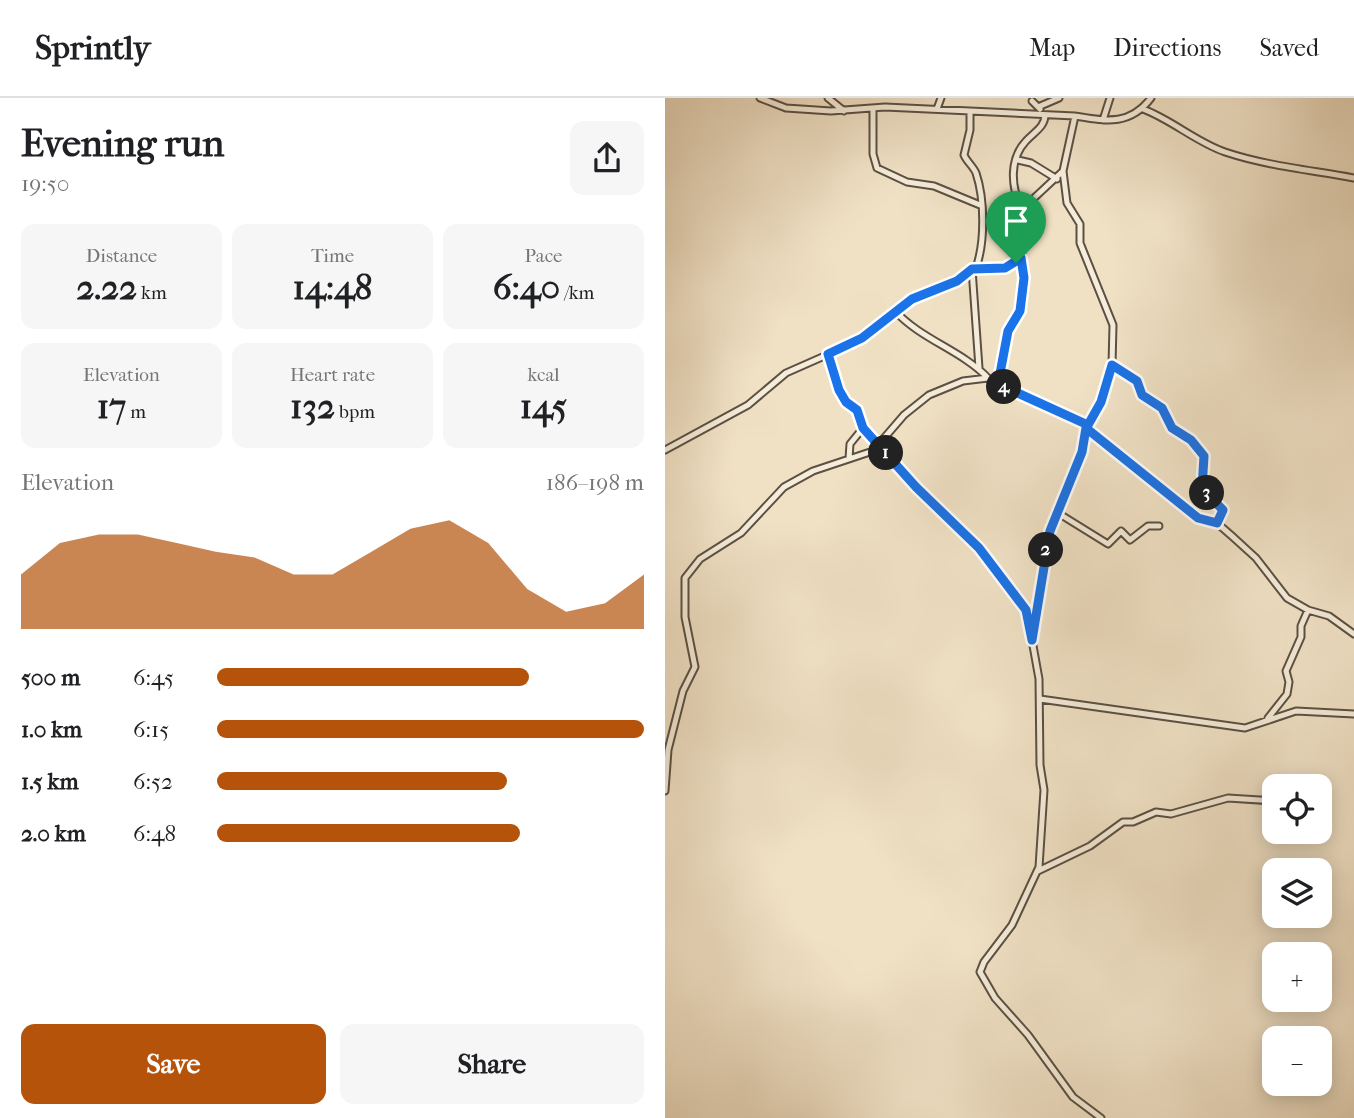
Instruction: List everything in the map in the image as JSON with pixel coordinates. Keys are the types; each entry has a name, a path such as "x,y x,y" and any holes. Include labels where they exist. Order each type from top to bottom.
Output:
{"street":[{"path":"760,98 786,108 844,111 873,108 937,109 1075,116 1103,120 1127,119 1143,109 1151,98"},
{"path":"828,98 844,111"},
{"path":"937,109 940,98"},
{"path":"1038,107 1059,98"},
{"path":"1103,120 1110,98"},
{"path":"1021,208 1011,183 1024,144 1045,123 1044,115 1032,99"},
{"path":"1029,113 1032,99"},
{"path":"873,108 873,154 877,168 907,182 934,186 980,205"},
{"path":"1143,109 1175,123 1224,152 1291,170 1354,178"},
{"path":"970,111 964,157 976,173 980,205 981,248 974,269 979,368"},
{"path":"1032,640 1048,540 1082,452 1087,426 1101,402 1112,365 1112,325 1080,243 1080,224 1067,203 1063,171 1075,116"},
{"path":"1018,160 1031,163 1057,179"},
{"path":"998,384 1008,331 1020,311 1024,278 1017,221 1021,208 1063,171"},
{"path":"665,450 748,405 786,373 854,343 912,299 957,281 974,269 1005,268 1021,258"},
{"path":"895,312 907,324 979,368 998,384 1087,426 1198,518 1217,523 1256,558 1280,592 1308,610 1325,614 1354,634"},
{"path":"828,354 839,390 846,402 857,410 863,428 979,548 1026,610 1040,699 1040,765 1044,790 1038,871 1024,892 1012,925 984,962 981,975 995,998 1028,1035 1073,1097 1101,1118"},
{"path":"1112,365 1137,381 1142,395 1162,408 1172,428 1191,440 1204,456 1202,489 1223,510 1217,523"},
{"path":"665,791 668,750 683,691 695,667 685,617 687,573 700,559 741,533 784,487 811,471 880,446 904,415 929,395 963,381 988,378"},
{"path":"849,458 849,444 863,428"},
{"path":"871,438 888,437"},
{"path":"1058,513 1108,544 1121,531 1131,540 1148,526 1159,526"},
{"path":"1266,721 1287,694 1289,682 1286,671 1300,639 1308,610"},
{"path":"1040,699 1234,727 1252,727 1279,715 1305,710 1354,714"},
{"path":"1038,871 1090,846 1123,822 1133,822 1154,813 1171,814 1229,798 1262,800"}],"route":[{"path":"1021,258 1024,278 1022,301 1019,316 1008,331 998,384 1088,425 1101,402 1112,365 1137,381 1140,393 1146,400 1163,410 1172,428 1197,446 1205,462 1202,489 1213,502 1222,506 1223,510 1217,523 1198,518 1086,428 1077,467 1050,531 1032,640 1026,610 979,548 916,487 863,428 857,410 843,399 828,354 862,338 912,299 948,286 972,269 1005,268 1016,263 1021,258"}]}
